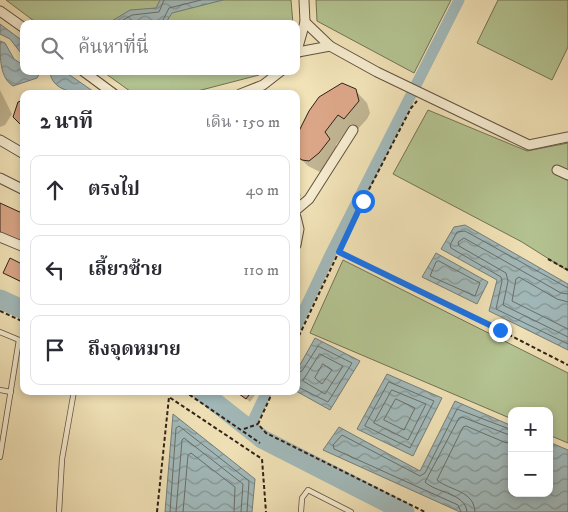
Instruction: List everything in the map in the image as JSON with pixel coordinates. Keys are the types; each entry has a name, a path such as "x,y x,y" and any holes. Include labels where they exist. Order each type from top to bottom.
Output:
{"street":[{"path":"300,41 305,22 304,0"},
{"path":"0,11 20,25"},
{"path":"305,22 330,46 389,78 528,145 568,137"},
{"path":"300,52 330,46"},
{"path":"88,75 109,90"},
{"path":"251,90 264,85 276,75"},
{"path":"300,207 309,199 353,130"},
{"path":"0,140 20,152"},
{"path":"557,170 568,175"},
{"path":"0,178 20,188"},
{"path":"0,237 20,245"}],"lane":[{"path":"0,332 20,340"},
{"path":"0,458 20,350"},
{"path":"0,390 11,392"},
{"path":"59,512 62,459 73,395"},
{"path":"301,512 302,498 308,490 351,512"}],"path":[{"path":"300,334 411,108 423,95"},
{"path":"339,252 445,302 568,365"},
{"path":"548,259 568,270"},
{"path":"0,311 20,320"},
{"path":"190,395 260,443"},
{"path":"243,430 258,424 271,395"},
{"path":"157,512 168,397 262,459 266,512"},
{"path":"258,424 266,434 425,512"}],"green space":[{"path":"6,0 291,0 293,20 33,20"},
{"path":"316,0 451,0 414,73 317,21"},
{"path":"498,0 568,0 568,47 552,80 477,43"},
{"path":"108,75 259,75 201,90 128,90"},
{"path":"428,110 527,151 568,143 568,271 522,242 393,174"},
{"path":"343,260 568,373 568,443 553,437 553,407 508,407 508,417 310,333"}],"water":[{"path":"160,0 223,0 172,13 168,20 114,20 130,10 156,8"},
{"path":"0,24 20,39 20,52 10,39 0,34"},
{"path":"0,41 5,43 14,59 20,63 20,75 39,75 37,78 13,86 5,78 0,54"},
{"path":"51,75 70,75 91,90 66,90 56,84"},
{"path":"465,225 568,284 568,350 489,311 497,280 441,249 454,227"},
{"path":"436,253 488,282 477,304 422,277"},
{"path":"315,338 360,361 330,410 300,393 300,365"},
{"path":"387,374 442,398 413,456 357,429"},
{"path":"455,401 508,424 508,497 553,497 553,444 568,450 568,512 460,512 323,450 339,427 420,471"},
{"path":"173,414 255,479 252,512 165,512"}],"building":[{"path":"342,83 356,89 359,101 344,119 338,115 325,132 330,139 319,153 309,161 302,160 300,159 300,129 319,97"},
{"path":"20,101 20,124 13,117 18,102"},
{"path":"0,203 20,212 20,241 0,232"},
{"path":"10,258 20,263 20,281 3,273"},
{"path":"240,395 249,395 246,399"}],"waterway":[{"path":"300,319 329,257 459,0"},
{"path":"0,299 20,308"},
{"path":"206,395 262,439 405,512"},
{"path":"249,429 265,395"}],"route":[{"path":"363,201 339,252 500,330"}]}
